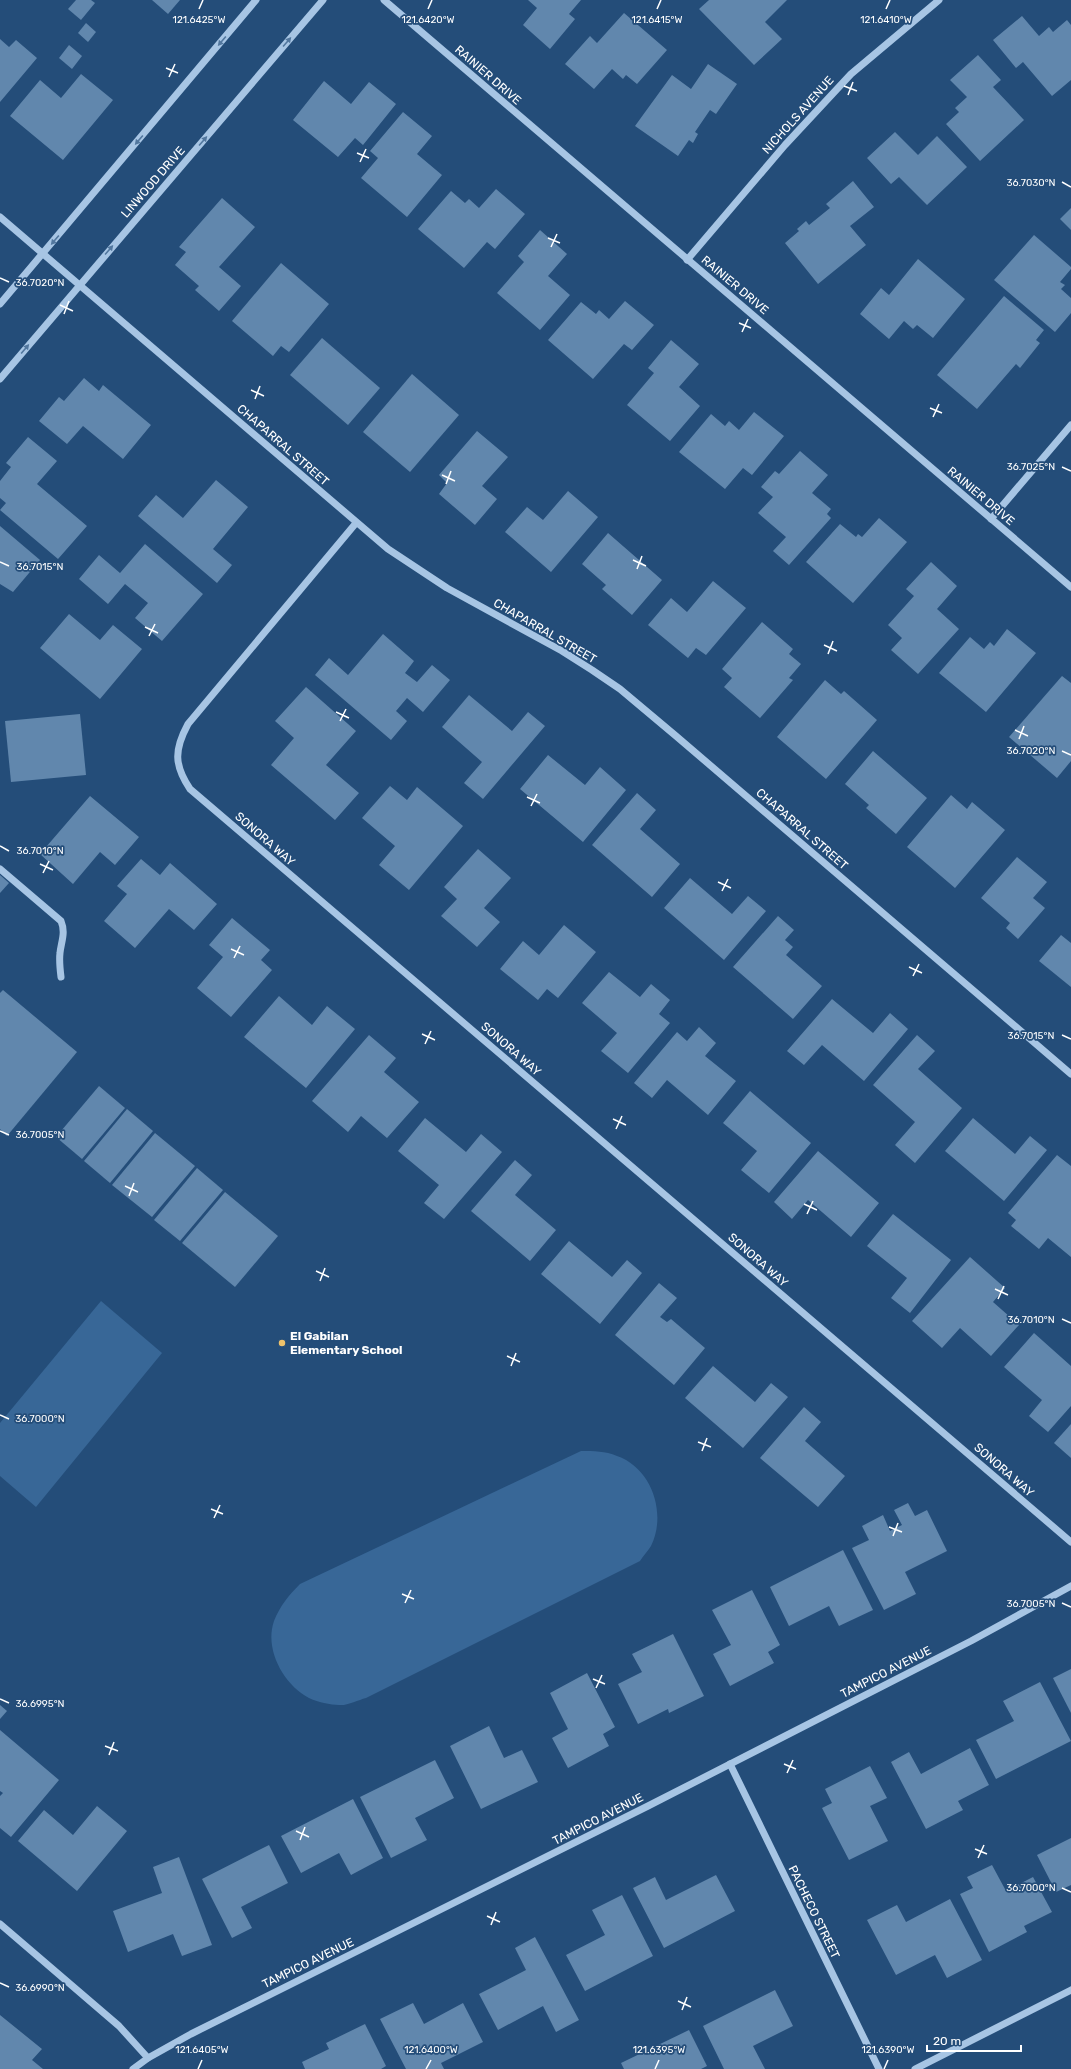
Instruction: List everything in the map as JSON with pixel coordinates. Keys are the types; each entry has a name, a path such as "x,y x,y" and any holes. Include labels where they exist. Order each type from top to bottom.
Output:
{"street":[{"path":"0,304 256,0"},
{"name":"LINWOOD DRIVE","path":"0,379 323,0"},
{"name":"RAINIER DRIVE","path":"384,0 1071,587"},
{"name":"NICHOLS AVENUE","path":"687,260 785,145 850,74 939,0"},
{"name":"CHAPARRAL STREET","path":"0,217 80,284 356,523 419,571 453,592 562,651 620,689 695,751 1071,1074"},
{"path":"991,519 1071,425"},
{"name":"SONORA WAY","path":"356,523 188,724 177,750 178,764 182,777 190,789 1071,1542"},
{"path":"0,869 61,921 64,927 63,944 60,952 61,977"},
{"name":"TAMPICO AVENUE","path":"133,2069 148,2058 191,2034 730,1764 964,1644 1071,1586"},
{"name":"PACHECO STREET","path":"730,1764 879,2069"},
{"path":"0,1924 119,2026 148,2058"},
{"path":"915,2069 1071,1990"}],"shaded area":[{"path":"101,1301 162,1353 36,1507 0,1476 0,1423"},
{"path":"581,1451 595,1451 613,1454 629,1462 647,1481 657,1507 656,1533 651,1546 640,1561 366,1698 352,1703 336,1705 309,1698 292,1685 284,1676 274,1655 272,1632 274,1621 279,1610 300,1584"}],"building":[{"path":"76,0 91,0 95,3 81,20 68,9"},
{"path":"152,0 180,0 168,14"},
{"path":"528,0 581,0 569,14 575,19 550,49 523,25 537,8"},
{"path":"709,0 787,0 765,22 782,39 754,65 699,9"},
{"path":"624,13 667,50 637,84 626,75 623,79 612,69 594,89 565,64 590,36 597,43"},
{"path":"1022,16 1039,36 1049,27 1053,32 1067,20 1071,25 1071,80 1052,96 1023,62 1016,68 993,40"},
{"path":"86,23 96,32 88,42 78,33"},
{"path":"0,39 9,47 16,40 37,58 0,102"},
{"path":"69,45 82,56 72,69 59,58"},
{"path":"978,55 1001,80 993,87 1024,120 980,161 946,124 959,112 955,108 967,97 950,80"},
{"path":"708,64 737,84 716,114 710,110 695,132 698,134 693,143 689,140 678,156 635,126 672,75 691,89"},
{"path":"81,74 113,100 63,160 10,116 40,80 61,98"},
{"path":"324,81 351,104 369,82 396,104 363,145 355,138 338,157 293,120"},
{"path":"403,112 432,136 417,154 442,175 407,217 361,178 378,158 370,151"},
{"path":"895,132 918,155 937,136 967,167 927,205 899,177 891,184 867,158"},
{"path":"853,181 874,207 850,226 866,245 818,284 785,243 799,231 797,229 806,221 809,225 830,208 826,204"},
{"path":"496,189 525,214 495,249 487,242 464,268 418,229 451,191 465,203 469,199 479,208"},
{"path":"222,198 255,227 219,267 241,286 219,311 195,290 199,286 175,265 186,252 179,247"},
{"path":"1071,208 1071,230 1060,219"},
{"path":"540,230 567,254 548,276 570,295 540,330 497,293 524,262 518,256"},
{"path":"1034,235 1071,267 1060,282 1065,285 1061,289 1071,298 1071,313 1055,332 994,280"},
{"path":"918,259 965,299 933,338 917,325 913,329 904,321 889,339 860,314 881,288 889,295"},
{"path":"281,263 329,304 289,352 281,346 273,356 232,321"},
{"path":"1004,296 1044,330 1036,340 1040,343 1020,368 1016,364 977,409 937,375"},
{"path":"625,301 654,325 632,350 624,344 593,379 548,340 581,302 596,314 599,310 609,319"},
{"path":"322,338 380,388 348,425 290,375"},
{"path":"671,340 699,364 679,387 700,406 670,441 627,405 654,373 648,368"},
{"path":"412,374 459,415 410,472 363,432"},
{"path":"84,378 99,391 103,385 151,425 123,459 83,426 67,444 39,421 59,397 64,401"},
{"path":"754,412 784,436 752,475 743,468 725,489 679,452 711,414 725,426 729,421 739,430"},
{"path":"477,431 508,457 482,486 497,499 475,525 439,494 447,483 439,475"},
{"path":"28,437 57,461 37,484 87,526 58,559 0,510 6,503 0,498 0,481 11,467 6,463"},
{"path":"800,451 828,475 812,493 831,509 827,514 831,518 789,565 773,551 786,537 758,513 773,497 761,487 775,471 779,474"},
{"path":"216,480 248,507 213,549 232,565 217,583 138,516 156,495 183,518"},
{"path":"568,491 598,517 551,572 505,532 527,507 543,520"},
{"path":"879,518 907,542 853,603 806,562 840,524 856,537 858,534 862,537"},
{"path":"0,526 40,560 13,592 0,584"},
{"path":"608,533 662,580 632,615 602,589 606,585 582,564"},
{"path":"145,544 203,594 162,641 135,618 148,603 125,584 108,604 79,579 99,555 120,573"},
{"path":"931,562 957,586 937,609 959,629 918,674 891,650 902,638 888,625 914,596 906,589"},
{"path":"713,581 746,608 706,655 696,648 688,658 648,625 671,598 687,612"},
{"path":"69,614 100,640 113,625 142,649 100,699 40,648"},
{"path":"762,622 793,649 789,654 801,664 789,678 793,680 760,718 724,687 732,678 722,669"},
{"path":"1007,629 1036,653 986,712 939,673 970,637 984,649 990,642 994,646"},
{"path":"383,634 414,661 405,673 417,682 432,665 450,680 423,712 407,698 396,711 407,721 391,740 315,675 329,658 348,675"},
{"path":"1062,676 1071,683 1071,761 1057,778 1009,737"},
{"path":"825,680 841,694 844,691 877,720 826,779 777,737"},
{"path":"306,687 356,731 326,765 359,793 335,820 271,765 294,738 275,721"},
{"path":"469,695 512,731 528,712 545,726 483,799 464,783 482,762 442,727"},
{"path":"80,714 86,775 11,782 5,721"},
{"path":"873,751 927,798 896,834 866,808 869,805 845,784"},
{"path":"548,755 585,785 600,767 626,790 583,842 520,789"},
{"path":"390,786 407,800 417,787 463,826 409,890 379,865 395,846 362,818"},
{"path":"637,793 656,810 640,829 680,864 652,897 592,845"},
{"path":"951,795 967,809 972,802 1005,830 955,888 907,847"},
{"path":"90,796 139,837 115,865 100,852 73,884 40,854"},
{"path":"478,849 511,878 484,908 500,922 477,947 441,916 457,899 444,887"},
{"path":"1017,857 1047,882 1033,898 1045,908 1018,939 1006,928 1010,923 981,898"},
{"path":"141,859 160,875 170,863 217,904 194,930 169,909 135,948 104,921 127,894 117,886"},
{"path":"0,875 9,883 0,893"},
{"path":"690,878 732,914 748,896 766,911 724,960 664,908"},
{"path":"778,916 794,930 785,940 793,947 786,955 822,986 793,1019 733,967"},
{"path":"232,918 270,950 261,960 272,970 231,1017 197,988 223,957 209,945"},
{"path":"564,925 596,952 558,998 547,989 538,1000 500,969 523,941 539,955"},
{"path":"1061,935 1071,943 1071,987 1039,961"},
{"path":"609,972 640,997 651,984 670,1000 659,1014 670,1023 628,1073 601,1051 617,1033 582,1003"},
{"path":"3,990 77,1052 7,1136 0,1129 0,993"},
{"path":"279,996 312,1025 327,1006 355,1029 306,1088 244,1037"},
{"path":"832,999 873,1033 890,1013 908,1029 864,1081 822,1045 804,1065 787,1051"},
{"path":"699,1027 716,1043 705,1056 736,1081 708,1115 667,1080 652,1098 634,1083 677,1032 687,1041"},
{"path":"369,1035 396,1058 384,1072 419,1102 387,1138 361,1116 348,1132 312,1101"},
{"path":"917,1035 935,1051 918,1069 962,1108 915,1163 895,1145 915,1122 873,1085"},
{"path":"99,1086 125,1108 82,1159 56,1137"},
{"path":"750,1091 811,1143 769,1193 741,1170 757,1151 723,1123"},
{"path":"127,1109 153,1131 110,1183 84,1161"},
{"path":"425,1118 466,1152 481,1134 502,1152 444,1219 424,1203 439,1185 398,1151"},
{"path":"973,1118 1015,1154 1030,1136 1047,1150 1004,1201 945,1151"},
{"path":"155,1133 195,1166 152,1217 112,1185"},
{"path":"818,1151 879,1203 851,1237 808,1200 792,1219 774,1202"},
{"path":"1057,1155 1071,1166 1071,1257 1048,1238 1039,1249 1011,1226 1016,1220 1008,1213"},
{"path":"515,1160 532,1175 515,1195 556,1230 530,1261 471,1211"},
{"path":"197,1168 223,1190 180,1241 154,1220"},
{"path":"225,1192 278,1236 235,1287 182,1243"},
{"path":"893,1214 951,1260 910,1313 891,1298 907,1278 867,1246"},
{"path":"569,1241 612,1277 627,1260 642,1273 600,1324 541,1274"},
{"path":"970,1257 1005,1288 993,1302 1019,1325 991,1356 960,1328 942,1348 912,1321"},
{"path":"659,1283 677,1298 660,1317 667,1322 671,1319 705,1348 674,1385 615,1335"},
{"path":"1034,1333 1071,1366 1071,1406 1048,1432 1029,1416 1042,1400 1004,1367"},
{"path":"713,1366 755,1402 771,1383 788,1397 743,1448 685,1398"},
{"path":"804,1407 821,1422 805,1441 845,1476 818,1507 760,1458"},
{"path":"1071,1424 1071,1458 1054,1443"},
{"path":"908,1503 915,1516 927,1510 947,1551 905,1572 916,1594 884,1610 852,1548 869,1540 862,1526 883,1515 890,1531 902,1525 894,1510"},
{"path":"843,1550 873,1610 839,1626 829,1606 789,1626 770,1587"},
{"path":"752,1590 780,1645 768,1652 774,1663 730,1686 713,1654 731,1645 712,1610"},
{"path":"673,1634 704,1696 669,1713 668,1709 638,1724 618,1684 642,1672 632,1654"},
{"path":"1071,1669 1071,1713 1053,1678"},
{"path":"587,1673 615,1727 603,1734 609,1746 568,1768 552,1738 568,1729 550,1693"},
{"path":"1040,1682 1071,1741 996,1779 976,1740 1014,1721 1003,1701"},
{"path":"0,1705 7,1711 0,1719"},
{"path":"489,1726 504,1758 522,1750 538,1782 481,1809 450,1746"},
{"path":"0,1730 59,1780 11,1837 0,1828 0,1796 3,1793 0,1791"},
{"path":"970,1748 989,1785 958,1801 963,1810 926,1829 891,1762 909,1752 921,1774"},
{"path":"435,1760 454,1798 415,1818 427,1840 391,1858 360,1797"},
{"path":"870,1766 887,1798 870,1806 888,1841 849,1860 822,1808 832,1803 825,1789"},
{"path":"353,1799 383,1858 351,1875 339,1853 301,1873 281,1836"},
{"path":"97,1806 127,1831 77,1891 18,1841 44,1810 73,1835"},
{"path":"1071,1838 1071,1885 1056,1892 1037,1855"},
{"path":"269,1845 288,1883 241,1907 252,1928 232,1938 202,1879"},
{"path":"179,1857 212,1945 182,1956 173,1934 128,1952 113,1911 162,1893 153,1867"},
{"path":"992,1865 1006,1891 1033,1877 1052,1912 1024,1926 1027,1932 989,1952 960,1894 973,1888 967,1877"},
{"path":"716,1875 735,1911 664,1948 633,1888 655,1877 666,1900"},
{"path":"622,1895 653,1956 585,1991 566,1955 605,1935 592,1910"},
{"path":"950,1899 982,1960 947,1978 935,1955 896,1975 867,1920 897,1905 906,1922"},
{"path":"535,1937 579,2020 556,2032 543,2006 498,2030 479,1994 526,1970 515,1948"},
{"path":"775,1990 793,2026 753,2046 765,2069 724,2069 703,2026"},
{"path":"413,2003 424,2024 463,2003 483,2042 441,2063 444,2069 406,2069 380,2019"},
{"path":"0,2015 42,2049 32,2060 43,2069 0,2069"},
{"path":"365,2024 386,2066 381,2069 305,2069 302,2062 329,2049 326,2043"},
{"path":"689,2030 707,2066 701,2069 624,2069 621,2063"}],"place":[{"name":"El Gabilan Elementary School","path":"282,1343"}]}
